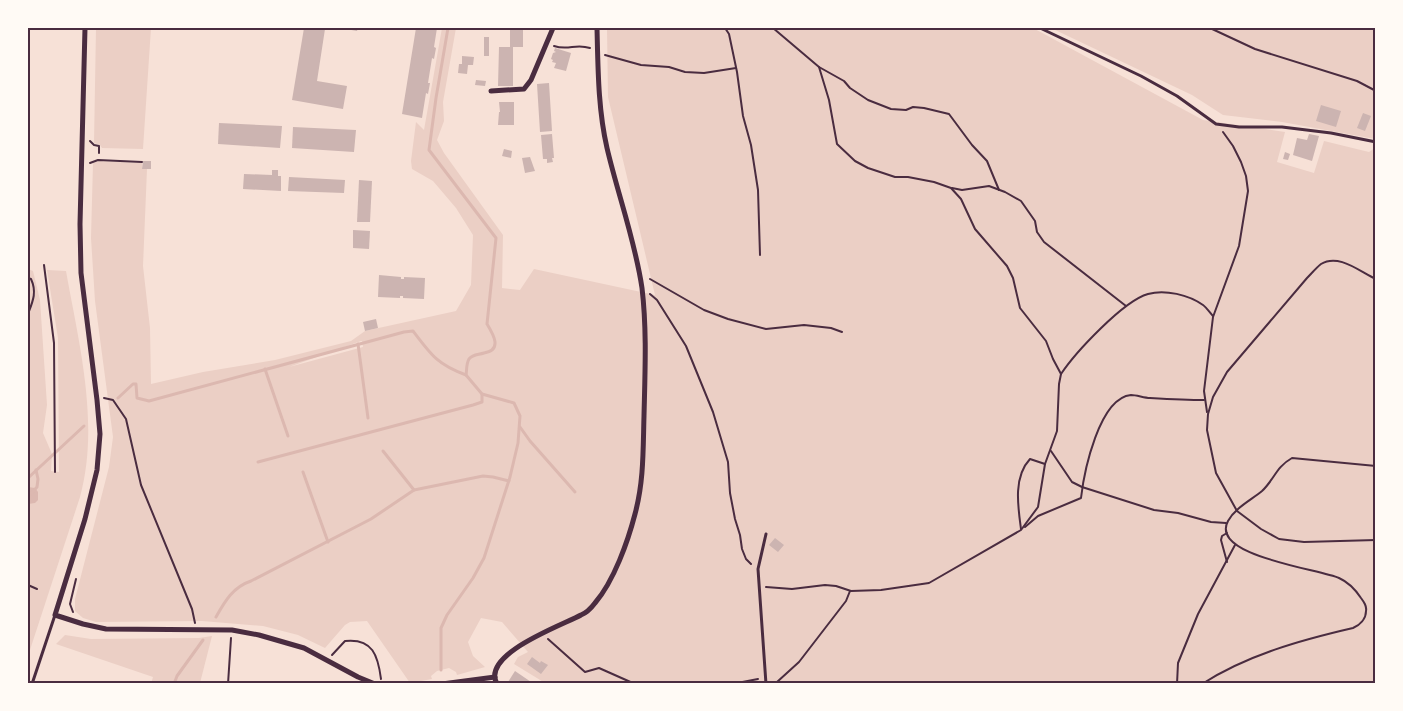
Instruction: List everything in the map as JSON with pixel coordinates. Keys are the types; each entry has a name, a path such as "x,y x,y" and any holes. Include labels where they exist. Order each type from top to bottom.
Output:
{"street":[{"path":"85,28 80,215 81,273 100,434 97,470 85,519 55,615 106,629 232,630 281,640 304,648 375,684"},
{"path":"491,91 524,89 531,80 553,28"},
{"path":"497,684 495,677 497,667 518,646 582,615 595,603 609,581 626,541 635,513 644,461 646,334 641,286 602,120 597,28"},
{"path":"442,684 495,677"}],"lane":[{"path":"1040,28 1156,84 1177,96 1216,124 1239,127 1282,127 1331,133 1376,142"},
{"path":"766,534 758,569 766,684"},
{"path":"32,684 55,615"}],"path":[{"path":"725,28 730,39 736,68 743,116 751,145 758,190 760,256"},
{"path":"773,28 820,67 844,82 864,98 891,109 906,110 913,107 949,114 972,145 987,161 999,190"},
{"path":"1210,28 1255,49 1357,82 1376,91"},
{"path":"1372,28 1376,29"},
{"path":"547,44 566,49 579,45 590,47 598,55 641,64 668,67 685,72 704,73 736,68"},
{"path":"820,67 829,100 836,144 855,161 895,177 908,177 934,182 951,188 962,190 989,186 1021,201 1035,221 1037,232 1044,242 1126,306"},
{"path":"1208,414 1204,400 1205,376 1213,317 1239,246 1248,191 1242,162 1233,146 1216,124"},
{"path":"87,135 94,145 99,146 99,153"},
{"path":"88,166 92,161 98,160 142,162"},
{"path":"951,188 961,199 975,229 1007,266 1013,278 1020,308 1046,340 1052,359 1061,374"},
{"path":"1376,279 1342,262 1331,261 1321,264 1227,372 1213,397 1208,414 1207,430 1216,474 1237,511 1261,529 1279,539 1304,542 1376,540"},
{"path":"44,265 54,343 55,472"},
{"path":"639,273 704,310 728,319 766,329 804,325 831,328 842,332"},
{"path":"28,278 31,278 35,288 34,300 28,314"},
{"path":"641,286 656,300 686,346 694,365 713,412 728,462 730,493 742,549 746,559 758,569"},
{"path":"1021,530 1038,507 1045,464 1051,452 1057,431 1061,374 1070,361 1126,306 1147,294 1170,292 1199,303 1213,317"},
{"path":"759,588 792,589 824,585 836,586 851,591 881,590 929,583 1021,530 1038,516 1081,498 1088,457 1111,407 1119,399 1131,395 1204,400"},
{"path":"101,398 113,400 126,420 141,485 192,609 195,630"},
{"path":"1051,452 1072,482 1082,487 1154,510 1178,513 1211,522 1226,523"},
{"path":"1202,684 1215,675 1279,648 1359,625 1366,615 1367,606 1349,584 1338,578 1251,553 1235,545 1228,538 1226,523 1237,511 1263,490 1277,469 1292,458 1376,466"},
{"path":"1021,530 1017,502 1024,466 1030,459 1045,464"},
{"path":"1227,533 1222,536 1221,540 1227,562"},
{"path":"1177,684 1178,663 1198,614 1235,545"},
{"path":"28,585 37,590"},
{"path":"777,682 798,662 846,601 851,591"},
{"path":"228,684 232,630"},
{"path":"542,633 585,672 599,668 635,684"},
{"path":"327,659 345,641 354,640 364,643 374,650 379,660 382,684"},
{"path":"732,684 766,678"}],"shaded area":[{"path":"96,28 151,28 143,149 102,148 94,143"},
{"path":"442,28 456,28 443,102 444,121 437,140 444,153 503,235 502,288 520,290 534,269 655,295 608,97 607,28 1033,28 1203,120 1285,132 1277,162 1314,173 1324,141 1369,152 1375,148 1375,683 545,683 514,664 518,657 528,652 502,622 481,618 468,642 473,656 485,667 457,675 456,672 449,668 437,671 431,676 432,679 410,683 367,621 350,622 345,625 325,648 298,635 263,626 202,621 96,622 83,618 75,611 75,599 109,467 113,437 95,301 91,238 93,163 99,161 142,163 142,169 147,169 143,266 150,328 151,384 203,372 275,360 351,341 365,331 456,311 471,285 473,235 456,208 433,181 412,169 411,161 416,122 424,130","holes":["361,341 363,347 289,367"]},
{"path":"1051,28 1375,28 1375,139 1282,122 1223,115 1192,95"},
{"path":"28,269 33,271 40,300 47,405 43,433 52,454 51,471 59,472 58,338 47,270 66,271 85,384 88,441 86,469 80,497 28,656"},
{"path":"28,487 35,488 38,492 38,500 35,503 28,504"},
{"path":"65,635 91,639 199,638 212,636 200,683 151,684 153,677 56,644"}],"building":[{"path":"304,28 328,28 325,29 317,81 347,86 343,109 292,100"},
{"path":"340,28 358,28 357,31"},
{"path":"416,28 437,28 434,47 436,48 434,59 432,58 428,83 430,83 428,94 426,93 422,118 402,114"},
{"path":"510,28 523,28 523,47 513,47 513,86 498,86 499,47 510,47"},
{"path":"484,37 489,37 489,56 484,56"},
{"path":"555,48 571,53 566,71 554,68 556,63 552,62 553,60 551,59 553,53 556,52 554,51"},
{"path":"462,56 474,57 473,65 468,65 467,74 458,73 459,64 462,64"},
{"path":"476,80 486,81 485,86 475,85"},
{"path":"549,83 552,131 540,132 537,84"},
{"path":"499,102 514,102 514,125 498,125"},
{"path":"1321,105 1341,111 1336,127 1316,121"},
{"path":"1363,113 1371,116 1365,131 1357,128"},
{"path":"219,123 282,126 280,148 218,144"},
{"path":"293,127 356,130 354,152 292,148"},
{"path":"552,134 554,158 552,158 553,162 547,163 547,159 543,159 541,135"},
{"path":"1309,134 1319,136 1312,161 1293,155 1297,138 1307,140"},
{"path":"504,149 512,151 511,158 502,156"},
{"path":"1285,152 1290,154 1288,160 1283,159"},
{"path":"530,157 535,171 525,173 522,158"},
{"path":"143,161 151,161 151,169 142,169"},
{"path":"272,170 278,170 278,176 281,176 281,191 243,189 244,174 272,175"},
{"path":"289,177 345,180 344,193 288,191"},
{"path":"359,180 372,181 370,222 357,222"},
{"path":"353,230 370,231 369,249 353,248"},
{"path":"379,275 401,277 401,279 404,279 404,277 425,278 424,299 403,298 403,296 400,296 400,298 378,297"},
{"path":"376,319 378,328 365,331 363,322"},
{"path":"775,538 784,545 778,552 769,545"},
{"path":"532,657 540,663 541,661 548,665 541,674 527,664"},
{"path":"515,671 534,684 510,684 508,682"}],"waterway":[{"path":"441,670 441,628 447,615 473,578 484,558 510,477 518,443 520,416 514,403 482,394 466,375 469,359 474,355 490,351 495,345 494,337 487,324 496,238 429,150 448,28"},
{"path":"118,398 133,384 136,384 137,398 149,401 413,331 425,347 442,363 466,375"},
{"path":"358,344 368,418"},
{"path":"265,369 288,436"},
{"path":"258,462 473,405 482,402 482,394"},
{"path":"28,478 84,426"},
{"path":"520,427 575,492"},
{"path":"383,451 414,490"},
{"path":"28,497 37,487 36,470"},
{"path":"303,472 328,542"},
{"path":"216,617 226,600 239,587 371,519 414,490 483,476 509,481"},
{"path":"174,684 177,676 203,640"}]}
